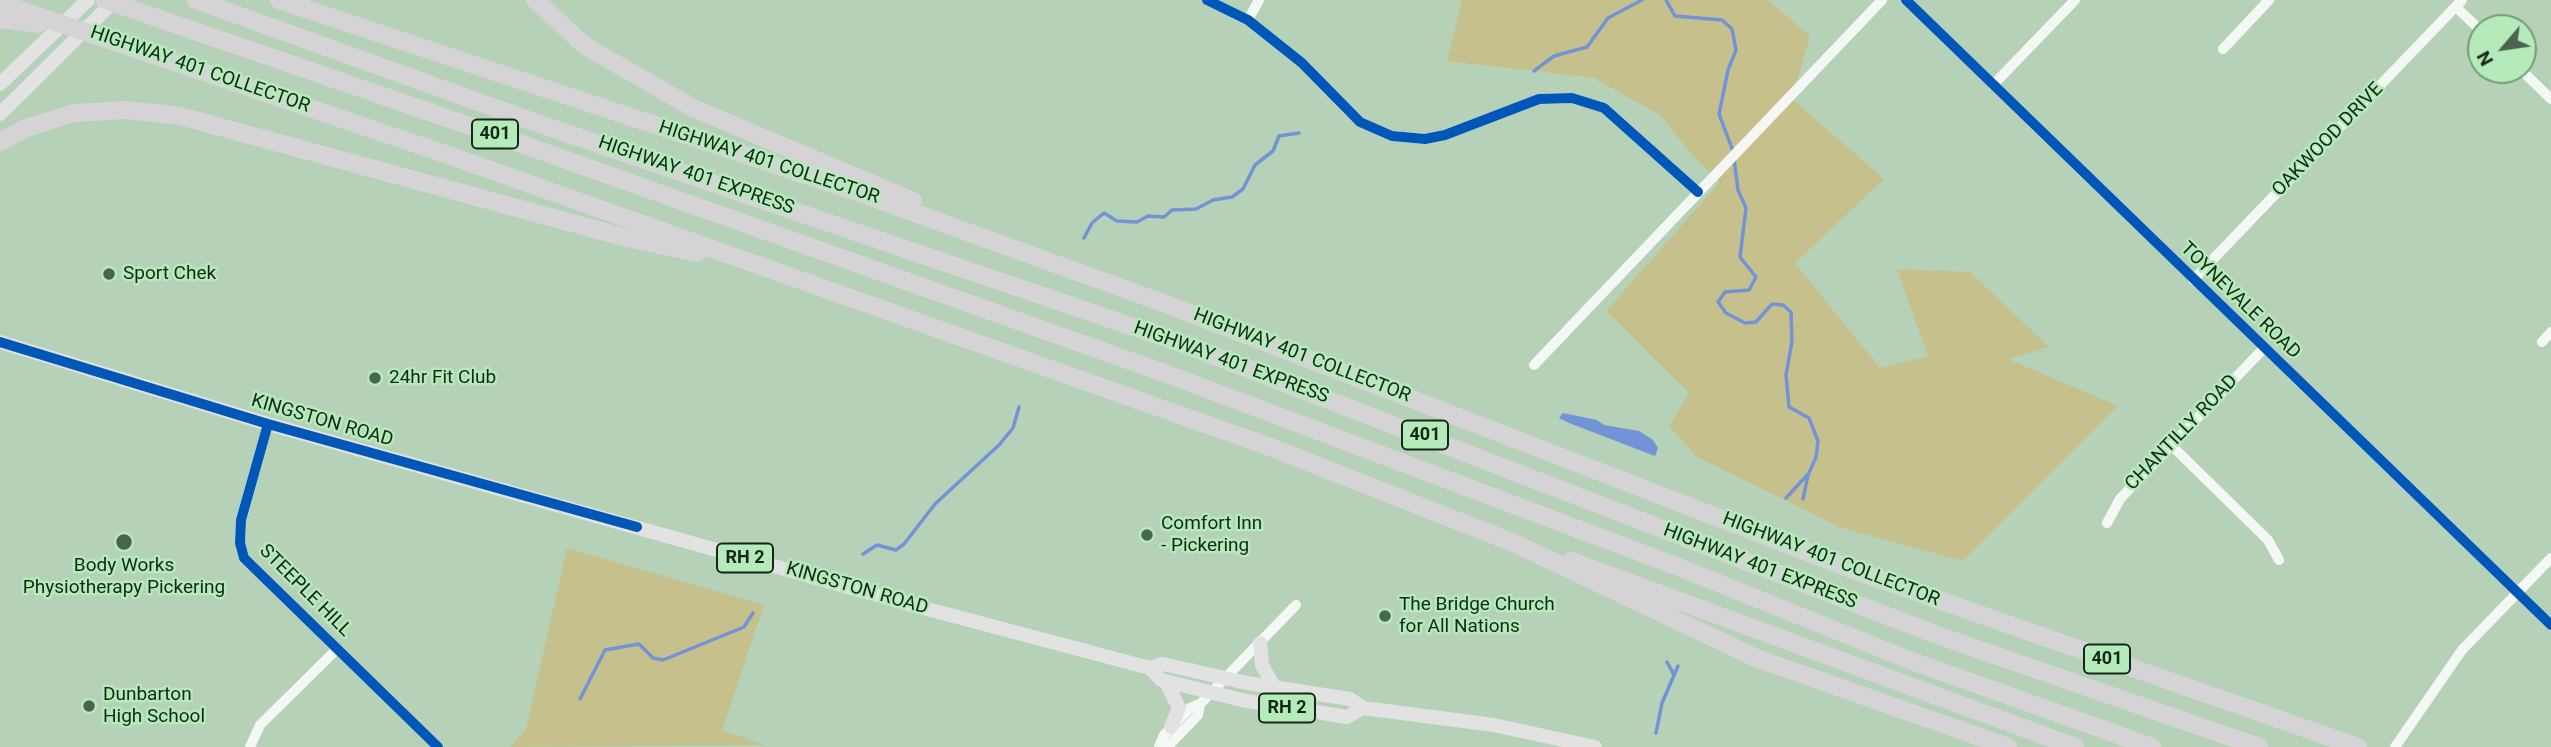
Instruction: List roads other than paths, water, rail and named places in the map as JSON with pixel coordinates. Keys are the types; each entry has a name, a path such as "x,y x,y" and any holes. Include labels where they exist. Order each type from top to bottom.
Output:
{"highway":[{"name":"HIGHWAY 401 EXPRESS","path":"105,0 434,113 1167,374 1676,566 1909,660 2152,747"},
{"name":"HIGHWAY 401 EXPRESS","path":"196,0 534,122 1186,345 1937,635 2259,747"},
{"name":"HIGHWAY 401 COLLECTOR","path":"279,0 868,196 1030,254 1406,395 1856,571 2358,747"},
{"path":"535,0 585,46 693,108 874,183 1030,254"},
{"name":"HIGHWAY 401 COLLECTOR","path":"0,3 85,30 775,271 1270,447 1514,543 1756,658 2008,747"},
{"path":"0,19 85,30"},
{"path":"0,142 26,128 75,113 127,110 180,116 627,238 775,271"},
{"path":"1514,543 1608,572 2075,747"}],"main road":[{"path":"0,84 88,0"},
{"path":"0,114 116,0"},
{"name":"KINGSTON ROAD","path":"0,342 268,424 916,606 1150,668 1166,682 1210,693 1347,717 1363,708"},
{"path":"1260,643 1262,665 1274,687"},
{"name":"KINGSTON ROAD","path":"1150,668 1163,664 1224,678 1350,699 1363,708 1494,725 1595,747"},
{"path":"1166,682 1179,708 1171,727"}],"street":[{"path":"1207,0 1248,20 1302,63 1360,121 1392,136 1425,139 1446,135 1539,99 1572,98 1604,108 1698,192"},
{"path":"1248,20 1259,0"},
{"path":"1534,365 1882,0"},
{"name":"TOYNEVALE ROAD","path":"1906,0 2551,625"},
{"path":"1993,85 2075,0"},
{"path":"2223,49 2269,0"},
{"name":"OAKWOOD DRIVE","path":"2193,280 2459,3"},
{"path":"2535,84 2551,99"},
{"path":"2542,342 2551,332"},
{"name":"CHANTILLY ROAD","path":"2107,523 2120,499 2264,348"},
{"name":"STEEPLE HILL","path":"268,424 241,520 240,543 244,558 438,747"},
{"path":"2171,445 2268,540 2279,560"},
{"path":"2395,747 2462,650 2551,558"},
{"path":"1160,746 1171,727 1190,708 1200,704 1296,605"},
{"path":"250,747 260,725 337,649"},
{"path":"1160,746 1171,743 1198,715 1200,704"}],"water":[{"path":"1563,413 1597,420 1604,425 1639,431 1653,440 1658,448 1655,456 1569,423 1559,418"}],"waterway":[{"path":"1534,71 1554,56 1587,47 1608,18 1642,0"},
{"path":"1666,0 1675,16 1722,20 1732,29 1736,50 1728,70 1719,114 1733,151"},
{"path":"1084,238 1092,223 1104,213 1117,221 1137,222 1148,216 1164,217 1172,210 1196,209 1213,200 1232,197 1243,189 1255,165 1273,151 1279,136 1299,133"},
{"path":"1734,159 1738,190 1746,208 1740,257 1756,277 1749,290 1725,292 1718,302 1726,313 1745,323 1756,322 1772,304 1783,305 1791,312 1792,341 1786,375 1789,407 1809,418 1818,441 1816,457 1809,473 1786,498"},
{"path":"863,554 877,545 896,550 904,544 935,504 999,445 1013,428 1019,407"},
{"path":"1803,499 1808,475"},
{"path":"580,699 605,650 639,644 653,658 663,660 744,627 753,613"},
{"path":"1667,662 1674,675"},
{"path":"1656,733 1662,703 1678,666"}],"place":[{"name":"Sport Chek","path":"109,274"},
{"name":"24hr Fit Club","path":"375,378"},
{"name":"Comfort Inn - Pickering","path":"1147,535"},
{"name":"Body Works Physiotherapy Pickering","path":"124,542"},
{"name":"The Bridge Church for All Nations","path":"1385,616"},
{"name":"Dunbarton High School","path":"89,706"}]}
